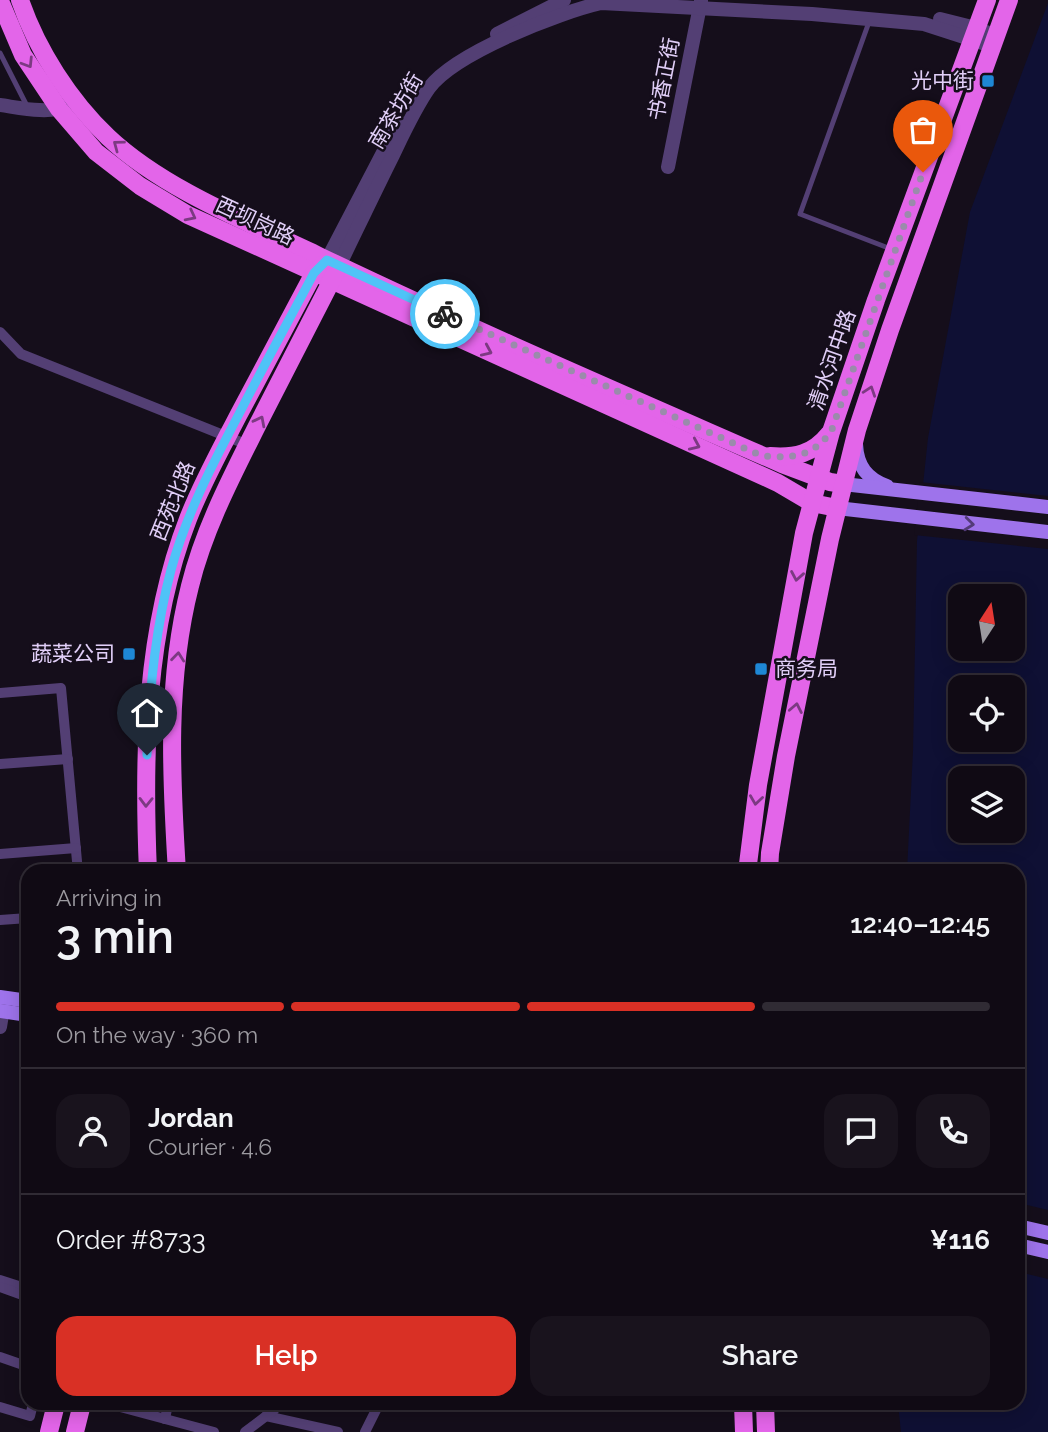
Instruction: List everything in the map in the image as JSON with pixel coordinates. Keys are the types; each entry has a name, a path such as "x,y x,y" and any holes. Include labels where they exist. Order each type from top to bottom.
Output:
{"main road":[{"name":"西坝岗路","path":"20,0 66,104"},
{"name":"清水河中路","path":"769,864 786,756 830,539 828,493 831,432 894,250 987,0"},
{"name":"清水河中路","path":"748,864 758,785 804,533 828,493 855,437 890,330 1009,0"},
{"name":"西坝岗路","path":"0,1 23,55 66,104 152,170 201,200 328,270 778,483 828,493"},
{"name":"西坝岗路","path":"328,270 762,456 828,493"},
{"name":"西苑北路","path":"148,864 145,809 149,701 171,571 187,520 227,436 328,270"},
{"path":"176,864 171,785 171,731 180,632 190,583 227,486 328,270"},
{"path":"762,456 804,454 822,443 831,432"},
{"path":"855,437 859,463 866,474 876,482 903,492"},
{"path":"778,483 794,498 803,512 804,533"},
{"path":"828,493 903,492 1048,507"},
{"path":"828,493 865,512 1048,532"},
{"path":"830,539 843,520 865,512"},
{"path":"2,1004 21,1002"},
{"path":"2,1004 21,1012"},
{"path":"1025,1228 1048,1233"},
{"path":"1025,1247 1048,1252"},
{"path":"48,1432 54,1410"},
{"path":"75,1432 80,1410"},
{"path":"744,1410 744,1432"},
{"path":"765,1410 766,1432"}],"street":[{"name":"南茶坊街","path":"328,270 404,113 422,84 442,62 564,0"},
{"name":"南茶坊街","path":"733,0 810,4 925,16 994,41"},
{"name":"南茶坊街","path":"328,270 430,87 448,70 494,44 577,9 615,2 701,4 924,24 974,33"},
{"name":"书香正街","path":"668,167 701,4"},
{"path":"0,105 29,108 66,104"},
{"path":"0,332 5,346 21,354 248,445"},
{"path":"0,693 61,688 77,864"},
{"path":"0,764 68,759"},
{"path":"0,854 76,848"},
{"path":"0,919 21,918"},
{"path":"0,1027 2,1004"},
{"path":"0,1280 21,1287"},
{"path":"0,1287 21,1294"},
{"path":"0,1357 21,1365"},
{"path":"0,1407 30,1416 32,1410"},
{"path":"131,1410 214,1432"},
{"path":"164,1419 167,1410"},
{"path":"245,1432 273,1410"},
{"path":"365,1432 376,1410"},
{"path":"267,1416 338,1432"}],"lane":[{"path":"870,19 800,214 894,250"},
{"path":"0,53 29,108"}],"shaded area":[{"path":"1048,3 1048,1432 901,1432 899,1410 1025,1410 1025,864 907,864 913,751 917,541 928,438 970,212"}],"pier":[{"path":"920,482 1048,496 1048,549 914,535"},
{"path":"1025,1204 1048,1210 1048,1279 1025,1273"}],"way so far":[{"path":"445,314 762,456 804,454 822,443 831,432 923,172"}],"place":[{"name":"光中街","path":"988,81"},
{"name":"蔬菜公司","path":"129,654"},
{"name":"商务局","path":"761,669"}],"route":[{"path":"147,755 149,701 159,633 171,571 187,520 208,473 314,273 327,260 445,314"}]}
